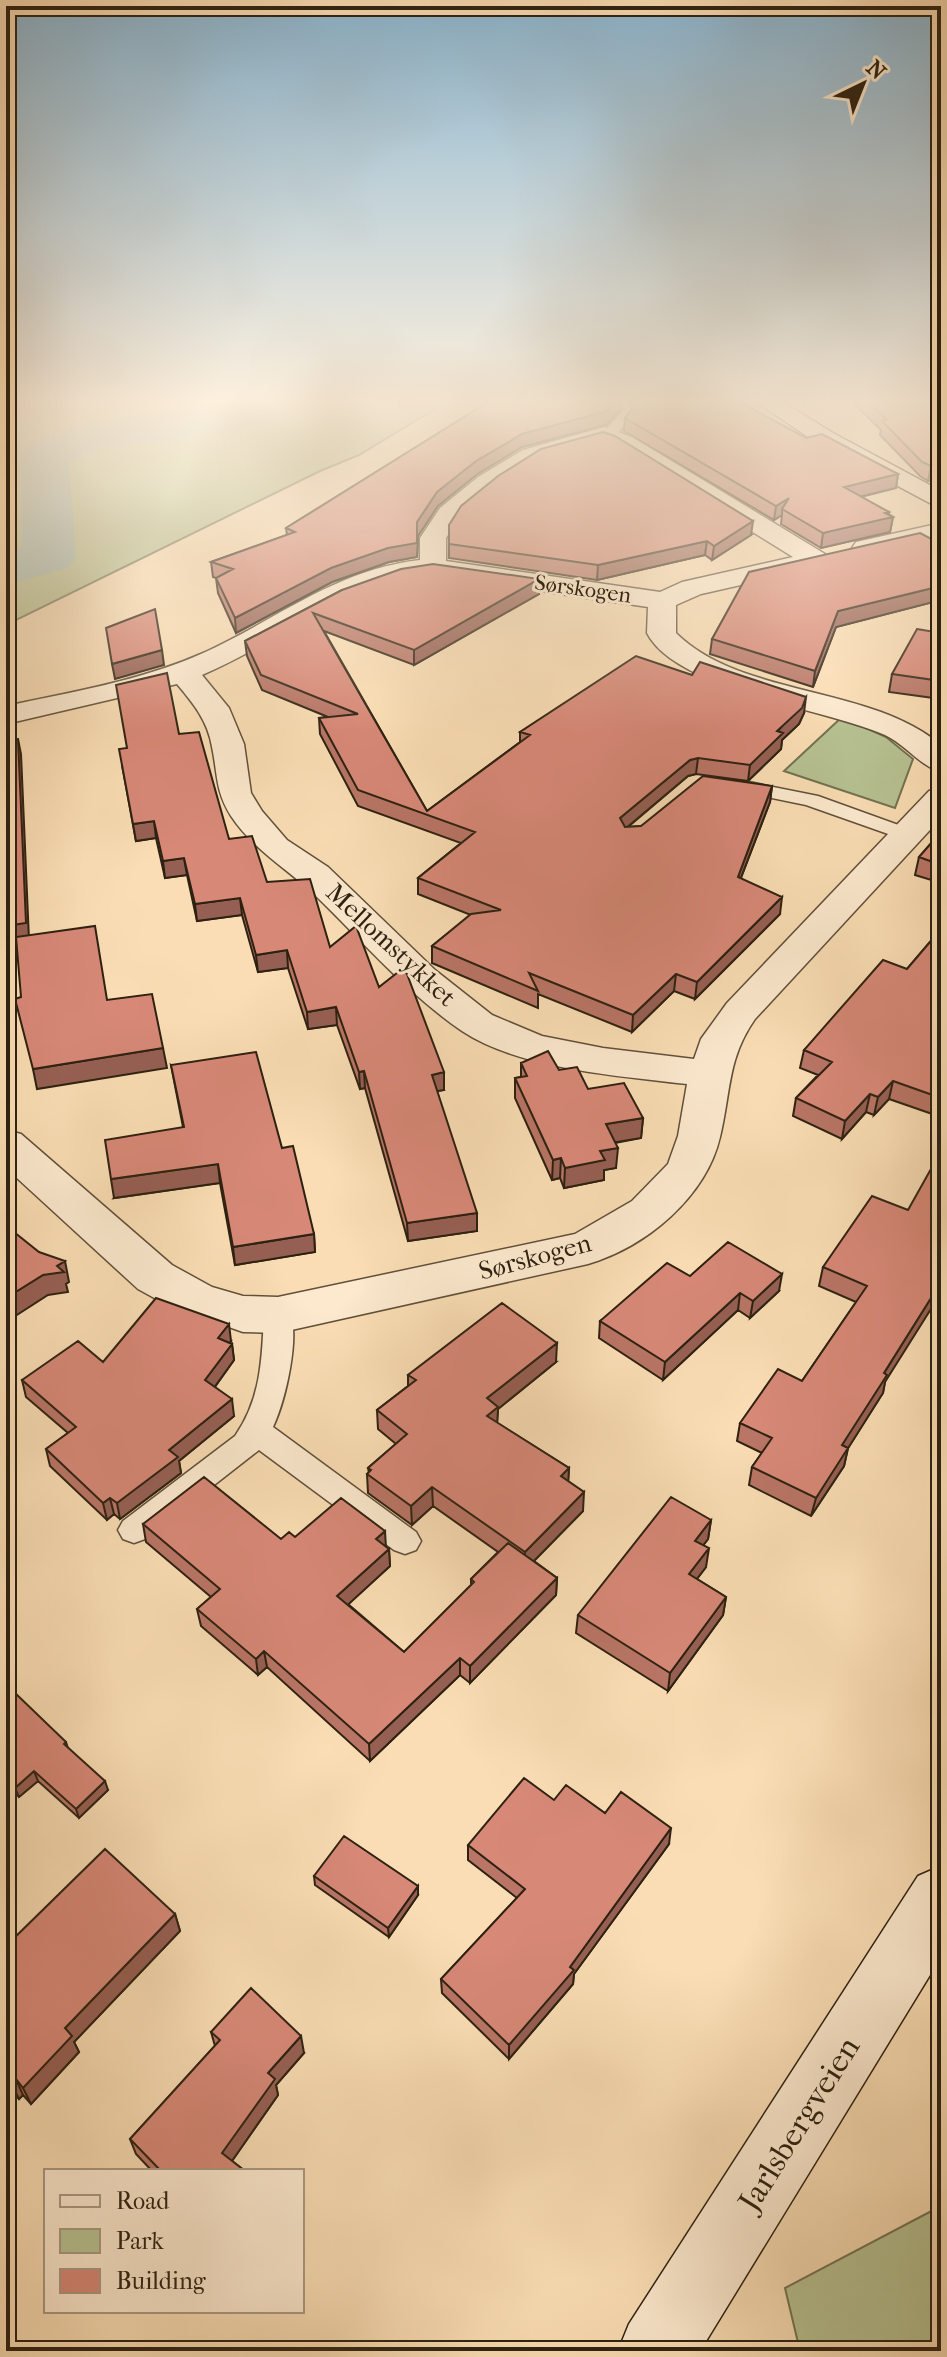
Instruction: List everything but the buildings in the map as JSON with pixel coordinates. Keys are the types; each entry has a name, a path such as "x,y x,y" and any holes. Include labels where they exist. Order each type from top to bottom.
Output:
{"street":[{"path":"433,567 433,538 451,511"},
{"path":"736,511 816,560"},
{"name":"Sørskogen","path":"6,715 100,695 183,672 225,654 368,577 405,567 433,567 663,601 692,588 941,531"},
{"name":"Sørskogen","path":"663,601 659,617 663,637 688,660 741,680 861,714 898,730 941,762"},
{"name":"Mellomstykket","path":"183,672 214,708 228,744 234,793 249,817 275,847 315,875 421,978 478,1024 532,1047 603,1061 709,1074"},
{"name":"Sørskogen","path":"6,1144 155,1277 207,1303 243,1314 278,1315 588,1248 648,1212 688,1170 699,1136 709,1074 721,1039 741,1011 941,798"},
{"name":"Jarlsbergveien","path":"656,2351 941,1898"}],"lane":[{"path":"720,785 744,786 811,800 908,835"},
{"path":"134,1530 246,1445 257,1432 268,1412 276,1366 278,1315"},
{"path":"257,1432 405,1541"}],"green space":[{"path":"6,511 238,511 6,625"},
{"path":"842,717 886,737 913,759 895,808 784,771"},
{"path":"941,2206 941,2351 800,2351 785,2288"}],"waterway":[{"path":"6,569 49,557 47,511"}]}
